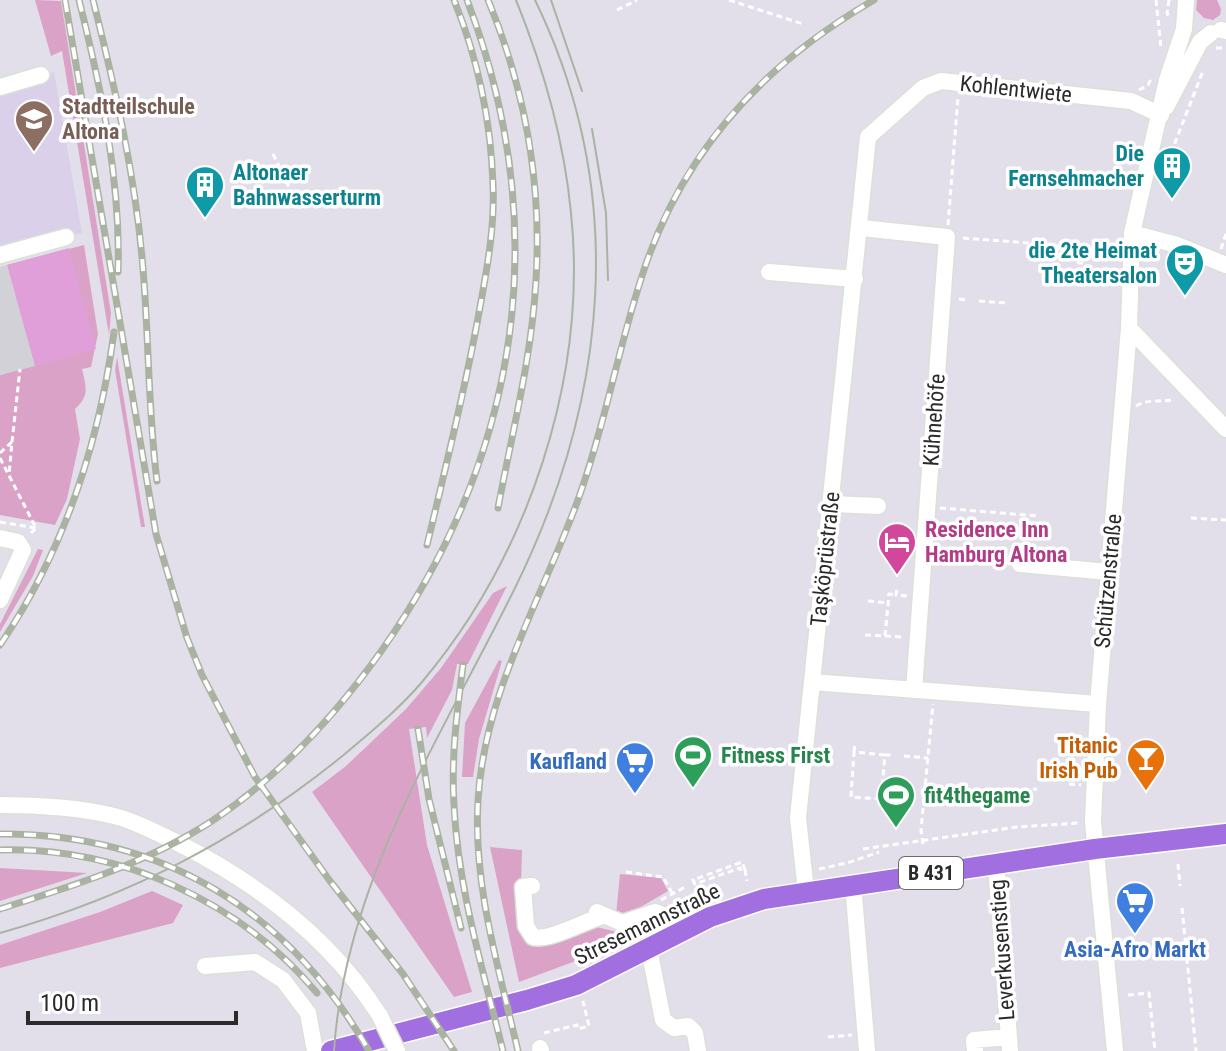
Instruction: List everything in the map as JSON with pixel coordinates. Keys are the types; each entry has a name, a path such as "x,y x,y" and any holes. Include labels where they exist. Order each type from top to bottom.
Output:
{"main road":[{"name":"Stresemannstraße","path":"331,1051 554,992 588,979 691,926 747,904 806,891 996,863 1226,834"}],"street":[{"path":"1186,3 1193,26 1221,30"},
{"name":"Schützenstraße","path":"1161,115 1160,78 1184,29 1186,3"},
{"name":"Schützenstraße","path":"1115,1051 1095,849 1093,785 1129,328 1132,233 1161,115 1200,42 1221,30"},
{"path":"0,87 41,75"},
{"path":"1133,95 1151,94 1160,78"},
{"name":"Kohlentwiete","path":"861,228 868,137 923,88 941,81 1133,95 1161,115"},
{"path":"861,228 947,237"},
{"name":"Taşköprüstraße","path":"806,891 798,818 861,228"},
{"path":"1132,233 1177,245 1226,265"},
{"path":"0,255 66,237"},
{"name":"Kühnehöfe","path":"914,690 947,237"},
{"path":"769,272 855,279"},
{"path":"1129,328 1226,429"},
{"path":"832,504 878,506"},
{"path":"0,538 18,542 21,546 21,556 0,600"},
{"path":"1020,564 1109,572"},
{"path":"812,682 1098,704"},
{"path":"0,805 111,815 161,835 241,877 314,934 364,990 397,1051"},
{"name":"Leverkusenstieg","path":"975,1051 974,1040 1009,1044 996,863"},
{"path":"853,884 867,1051"},
{"path":"532,886 523,887 526,926 533,937 545,938 600,914 622,923 646,913 659,913 691,926"},
{"path":"649,949 663,1020 674,1028 688,1026 695,1033 698,1051"},
{"path":"205,966 255,962 283,980 308,1013 315,1051"}],"path":[{"path":"617,10 637,0"},
{"path":"729,0 803,24"},
{"path":"1156,0 1162,59"},
{"path":"1169,0 1167,13 1171,22"},
{"path":"1211,50 1226,48"},
{"path":"1171,153 1204,69"},
{"path":"1133,95 1160,78"},
{"path":"959,83 947,237 1055,245 1079,263 1085,263"},
{"path":"273,154 298,206"},
{"path":"1224,239 1226,234"},
{"path":"979,301 1007,303"},
{"path":"9,475 20,369"},
{"path":"1136,406 1146,400 1176,398"},
{"path":"12,442 0,456 36,528"},
{"path":"928,508 1038,516"},
{"path":"1191,518 1226,520"},
{"path":"0,522 36,528"},
{"path":"21,546 36,528"},
{"path":"885,636 889,594 897,592 911,596"},
{"path":"868,601 888,603"},
{"path":"865,635 907,638"},
{"path":"923,842 934,692"},
{"path":"855,743 851,797 881,799 885,755"},
{"path":"854,752 891,755"},
{"path":"904,756 928,758"},
{"path":"924,803 1037,789"},
{"path":"866,798 866,806"},
{"path":"863,849 1028,826 1082,823"},
{"path":"1017,830 1028,826"},
{"path":"842,865 879,852"},
{"path":"745,870 741,871 740,868 695,884 693,880 742,862 745,870 747,881"},
{"path":"1178,864 1180,886"},
{"path":"626,872 663,877 672,893"},
{"path":"646,913 672,893 687,886"},
{"path":"1182,908 1196,1051"},
{"path":"1128,995 1149,993 1155,1051"},
{"path":"542,1044 577,1025 578,1029 589,1026 582,998"},
{"path":"828,1037 854,1035"}],"shaded area":[{"path":"35,0 61,1 111,313 109,335 62,51 51,56"},
{"path":"1197,0 1217,0 1220,15 1213,20 1204,18 1196,10"},
{"name":"Stadtteilschule Altona","path":"54,72 82,233 0,255 0,87"},
{"path":"84,245 98,334 91,367 82,369 86,391 75,409 80,439 67,499 55,525 0,515 0,375 34,365 7,265"},
{"path":"69,248 96,349 35,366 7,265"},
{"path":"7,265 35,366 0,375 0,267"},
{"path":"117,357 145,527 141,527 115,370"},
{"path":"38,549 43,550 33,576 0,632 0,624"},
{"path":"507,586 468,664 457,664 452,690 427,738 426,727 409,729 427,845 472,992 454,997 312,792 346,766 406,709 441,668 493,593"},
{"path":"499,660 502,661 479,739 473,777 462,777 465,723"},
{"path":"490,847 522,850 520,925 531,942 585,924 617,932 635,928 581,959 519,982"},
{"path":"0,868 87,873 0,901"},
{"path":"620,874 661,878 668,891 627,915 616,915"},
{"path":"152,891 183,905 173,923 0,968 0,945"}],"tram line":[{"path":"0,933 95,901 183,861 225,838 306,784 366,736 413,692 460,632 492,579 520,522 543,462 559,401 570,338 574,275 568,185 558,131 544,78 516,0"},
{"path":"334,1051 342,988 357,928 377,869 401,811 515,588 546,516 571,444 587,370 595,296 595,221 585,147 565,73 535,0"},
{"path":"551,0 582,91"},
{"path":"592,129 606,213 608,280"}],"railway":[{"path":"65,0 156,534 187,638 202,675 255,777 330,881 403,974 454,1051"},
{"path":"79,0 95,67 113,169 118,272"},
{"path":"93,0 117,100 135,201 143,269 157,481"},
{"path":"427,545 473,346 493,219 492,161 486,114 470,45 454,0"},
{"path":"0,909 82,882 162,849 212,821 261,785 305,743 345,698 382,650 429,575 466,497 493,417 509,336 515,253 510,169 494,85 467,0"},
{"path":"488,0 521,102 533,172 537,244 530,337 498,508"},
{"path":"518,1051 489,927 479,864 478,801 483,761 503,683 579,497 642,276 679,190 703,151 762,83 796,53 874,0"},
{"path":"0,645 43,572 75,495 99,415 114,332"},
{"path":"463,665 454,752 456,836 472,929 503,1051"},
{"path":"418,729 429,799 461,928"},
{"path":"0,834 59,837 115,848 167,865 215,890 260,921 300,958 337,1001 369,1051"},
{"path":"0,850 89,858 175,886 252,931 286,960 317,993"}],"place":[{"name":"Stadtteilschule Altona","path":"34,153"},
{"name":"Die Fernsehmacher","path":"1172,200"},
{"name":"Altonaer Bahnwasserturm","path":"205,219"},
{"name":"die 2te Heimat Theatersalon","path":"1185,297"},
{"name":"Residence Inn Hamburg Altona","path":"897,576"},
{"name":"Fitness First","path":"693,789"},
{"name":"Titanic Irish Pub","path":"1146,792"},
{"name":"Kaufland","path":"635,795"},
{"name":"fit4thegame","path":"896,829"},
{"name":"Asia-Afro Markt","path":"1135,935"}]}
